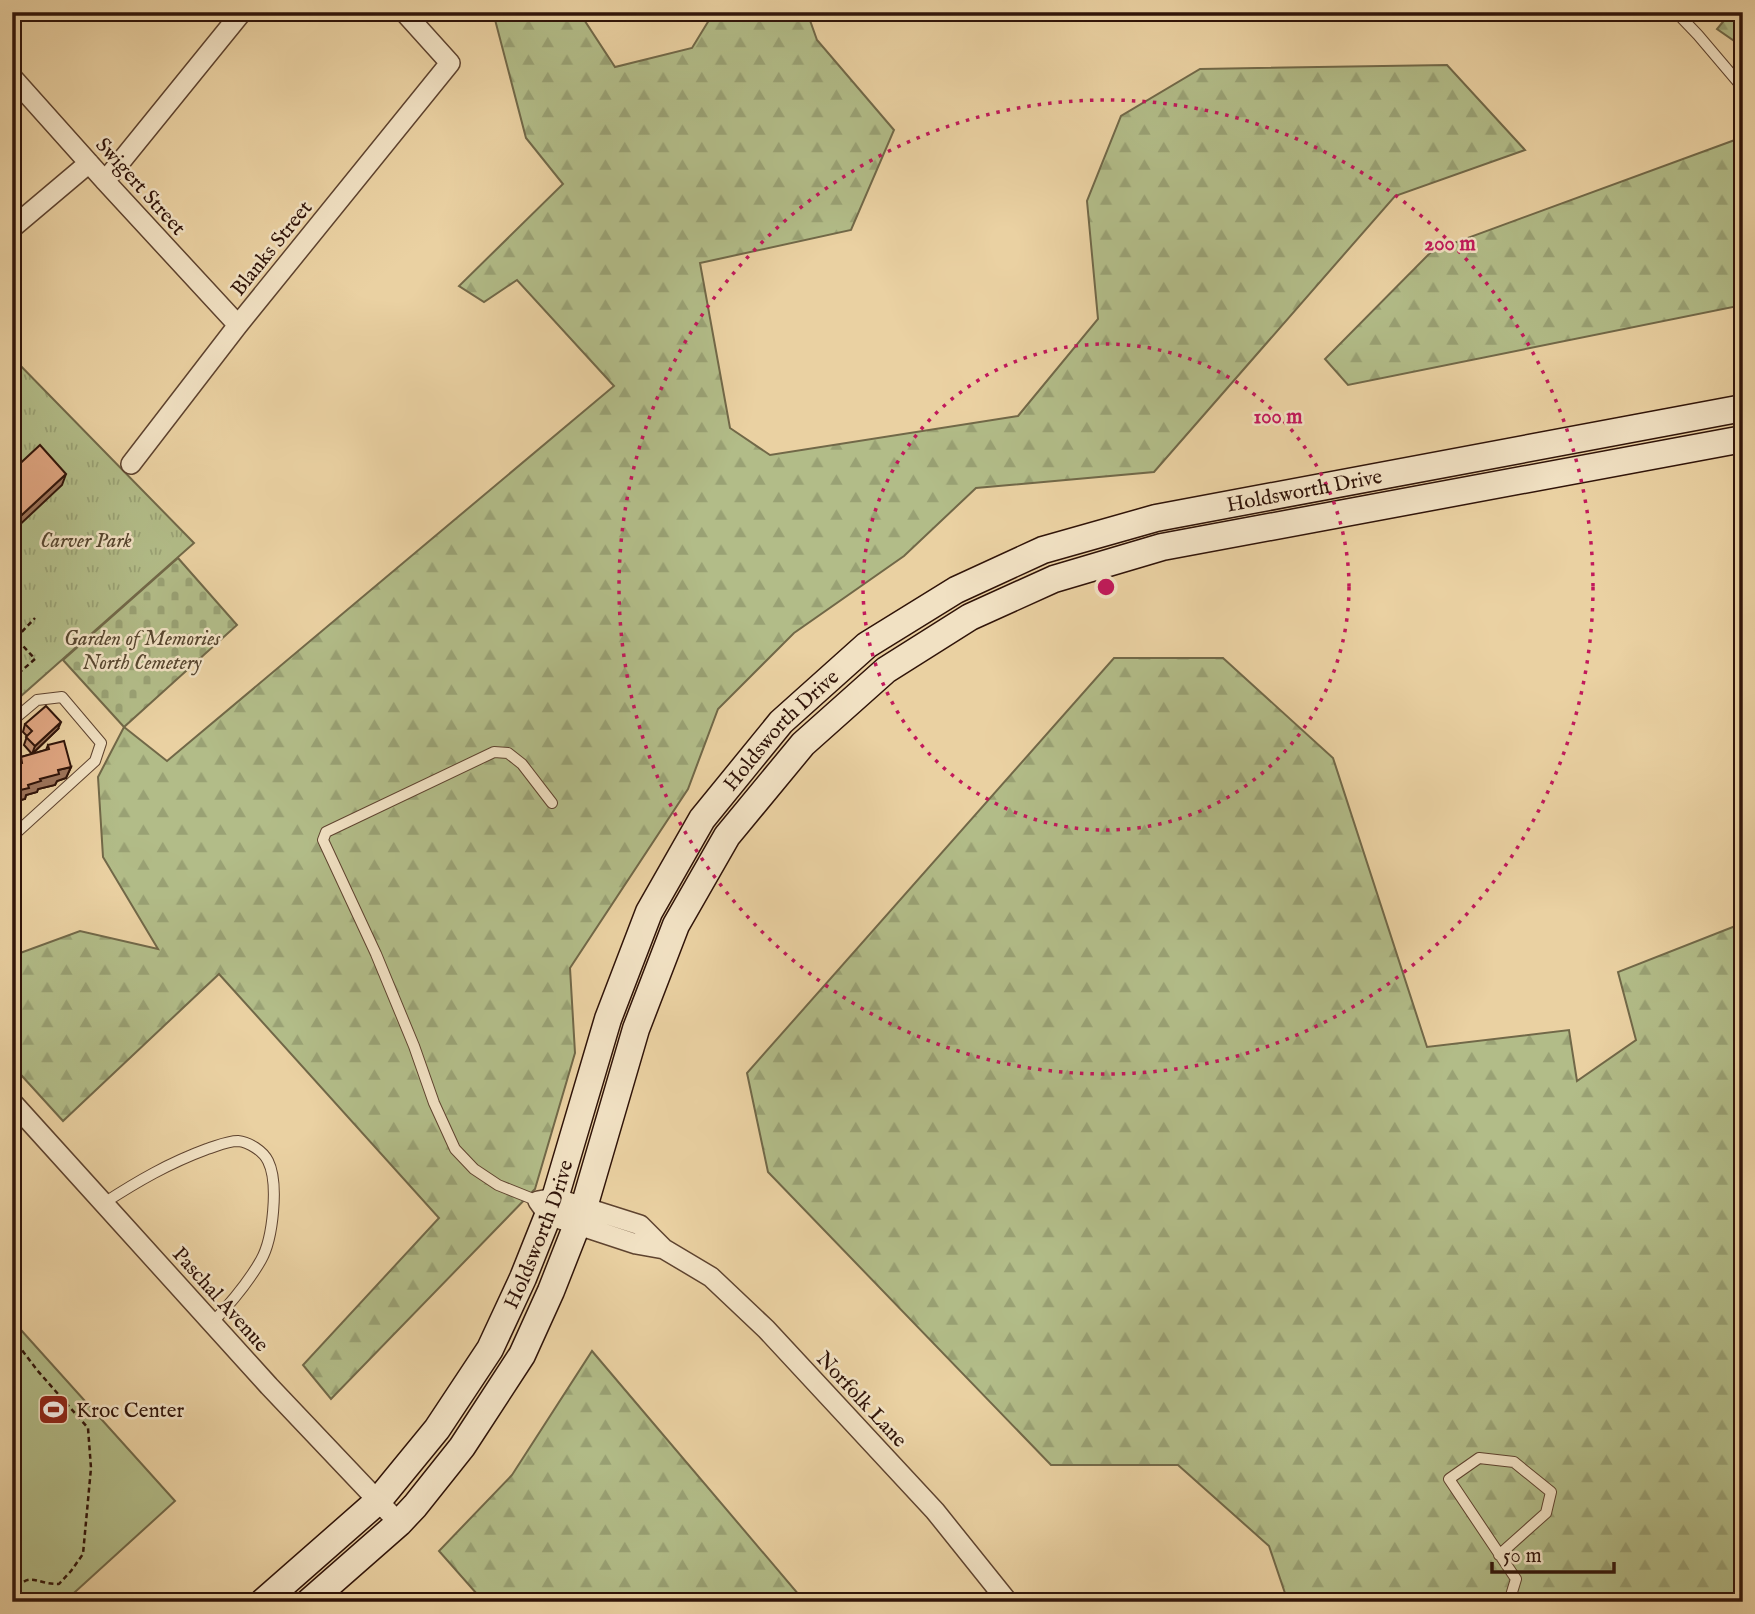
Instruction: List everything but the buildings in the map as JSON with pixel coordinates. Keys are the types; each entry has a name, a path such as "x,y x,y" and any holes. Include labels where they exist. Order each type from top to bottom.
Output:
{"main road":[{"name":"Holdsworth Drive","path":"263,1602 378,1501 437,1429 490,1349 523,1278 608,1019 649,912 702,819 781,722 867,645 956,590 1043,550 1156,518 1743,408"},
{"name":"Holdsworth Drive","path":"309,1602 415,1506 462,1447 522,1355 551,1291 580,1216 636,1028 676,925 727,836 803,744 886,670 970,617 1054,579 1162,547 1743,439"},
{"path":"1506,453 1511,483"}],"street":[{"path":"104,181 242,12"},
{"name":"Blanks Street","path":"131,464 238,325 450,63 404,12"},
{"name":"Swigert Street","path":"12,77 238,325"},
{"path":"12,228 89,163"},
{"name":"Paschal Avenue","path":"12,1102 269,1386 399,1522"},
{"name":"Norfolk Lane","path":"547,1205 580,1216 640,1225 664,1249 711,1278 766,1329 935,1511 1008,1602"}],"lane":[{"path":"1676,12 1743,88"},
{"path":"12,721 37,700 62,698 101,743 95,761 12,834"},
{"path":"547,1205 498,1185 474,1169 455,1149 434,1103 376,954 323,840 326,832 494,752 508,753 522,764 552,803"},
{"path":"104,1203 142,1178 189,1156 229,1142 241,1142 254,1147 267,1160 274,1181 271,1231 262,1258 227,1308 212,1323"},
{"path":"1499,1555 1546,1513 1551,1492 1514,1462 1479,1458 1449,1479 1499,1555 1516,1579 1509,1602"}],"path":[{"path":"16,638 35,618"},
{"path":"12,634 35,659 12,679"},
{"path":"12,1337 88,1428 91,1468 83,1554 59,1584 28,1579 23,1580 12,1592"}],"green space":[{"path":"493,12 579,12 615,67 692,48 714,12 807,12 817,40 894,130 851,230 700,263 730,428 770,455 1018,416 1098,319 1087,201 1121,116 1200,69 1447,65 1525,150 1395,196 1154,472 976,488 904,556 794,633 718,709 688,789 570,968 575,1053 535,1189 331,1399 303,1365 439,1218 219,974 63,1121 12,1065 12,956 80,931 158,949 103,857 98,777 124,727 167,761 614,386 517,280 484,302 459,286 563,184 526,138"},
{"path":"1731,12 1743,12 1743,47 1717,29"},
{"path":"1743,137 1743,305 1348,385 1325,359 1432,251"},
{"name":"Carver Park","path":"12,357 194,543 12,704"},
{"name":"Garden of Memories North Cemetery","path":"178,558 237,625 124,727 63,660"},
{"path":"1114,658 1223,658 1333,758 1427,1047 1569,1030 1577,1081 1636,1040 1618,972 1743,923 1743,1602 1288,1602 1269,1546 1178,1465 1051,1465 768,1172 747,1073"},
{"name":"Kroc Center","path":"12,1320 175,1501 64,1602 12,1602"},
{"path":"592,1351 805,1602 484,1602 439,1551 512,1475"}],"place":[{"name":"Kroc Center","path":"53,1410"}]}
